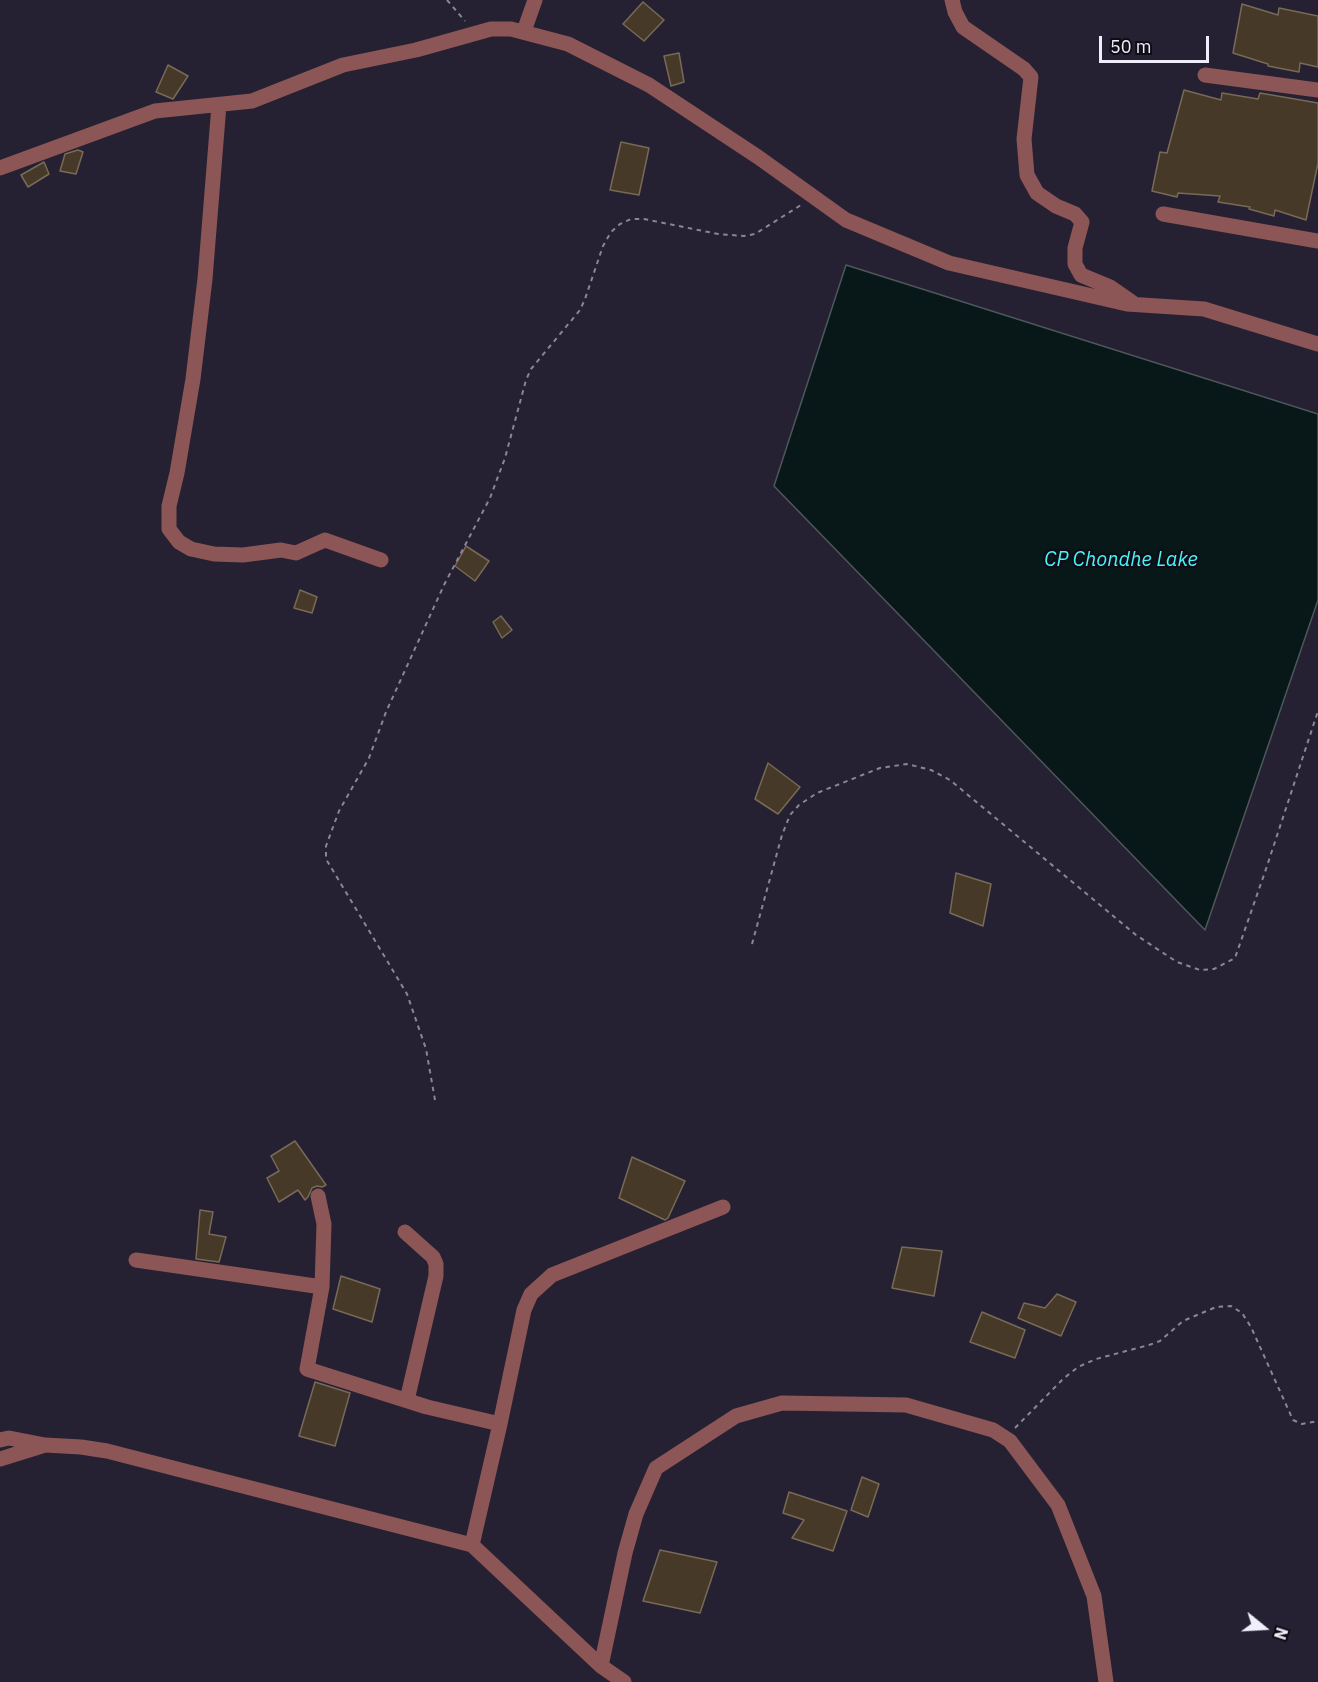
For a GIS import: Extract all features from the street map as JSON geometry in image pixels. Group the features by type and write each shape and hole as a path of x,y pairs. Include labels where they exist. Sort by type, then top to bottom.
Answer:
{"street":[{"path":"524,31 535,0"},
{"path":"952,0 963,27 1024,69 1031,77 1024,139 1027,175 1037,193 1056,206 1075,214 1082,222 1075,248 1075,264 1081,274 1110,286 1134,304"},
{"path":"0,168 155,111 252,101 343,65 417,50 491,28 524,31 568,44 649,85 758,157 846,220 949,263 1134,304 1204,309 1318,344"},
{"path":"1205,75 1318,90"},
{"path":"219,105 205,279 193,379 169,506 169,529 179,542 191,549 214,554 243,555 281,550 296,553 326,540 381,560"},
{"path":"1162,214 1318,241"},
{"path":"318,1196 324,1224 322,1287 307,1369 407,1400 500,1424"},
{"path":"472,1545 524,1310 531,1294 552,1275 723,1207"},
{"path":"405,1232 433,1257 436,1264 436,1276 407,1400"},
{"path":"136,1260 322,1287"},
{"path":"601,1666 625,1553 636,1514 656,1468 736,1416 782,1403 906,1405 993,1430 1010,1442 1058,1505 1094,1596 1106,1682"},
{"path":"0,1440 9,1438 45,1445 107,1451 472,1545 601,1666 624,1682"},
{"path":"0,1459 45,1445"}],"path":[{"path":"447,0 475,32"},
{"path":"435,1100 426,1049 407,994 326,859 326,846 339,811 369,758 386,712 439,596 490,498 526,380 538,360 580,310 610,232 631,219 644,219 718,234 744,236 755,234 813,197"},
{"path":"752,944 782,835 790,815 799,805 818,793 880,768 907,764 931,770 950,780 1136,935 1177,962 1200,970 1214,969 1235,958 1318,711"},
{"path":"1010,1442 1015,1426 1078,1367 1096,1359 1160,1341 1183,1321 1216,1307 1232,1305 1242,1313 1251,1327 1293,1420 1302,1424 1318,1421"}],"water":[{"name":"CP Chondhe Lake","path":"846,265 1318,414 1318,600 1205,930 774,486"}],"building":[{"path":"643,2 664,20 644,41 623,24"},
{"path":"1242,4 1278,15 1279,8 1318,16 1318,67 1300,63 1299,72 1268,66 1268,64 1233,53"},
{"path":"679,53 684,82 671,86 664,56"},
{"path":"168,65 188,76 173,99 156,92"},
{"path":"1184,90 1221,100 1222,93 1258,99 1260,93 1318,103 1318,163 1306,220 1275,210 1274,216 1249,209 1250,207 1218,202 1220,196 1178,193 1177,197 1152,191 1160,152 1167,153"},
{"path":"621,142 649,148 639,195 610,190"},
{"path":"78,150 83,152 76,174 60,171 65,154"},
{"path":"44,162 49,174 28,187 21,175"},
{"path":"466,546 489,561 475,581 455,566"},
{"path":"300,590 317,597 312,613 294,608"},
{"path":"501,616 512,630 502,638 493,622"},
{"path":"768,763 800,787 778,814 755,799"},
{"path":"956,873 991,884 983,926 950,913"},
{"path":"295,1141 326,1185 312,1188 305,1200 298,1190 279,1202 267,1178 279,1171 271,1156"},
{"path":"632,1157 685,1181 665,1220 619,1198"},
{"path":"200,1210 213,1212 209,1234 226,1237 219,1262 196,1259"},
{"path":"902,1247 942,1251 934,1296 892,1288"},
{"path":"341,1276 380,1289 372,1322 333,1309"},
{"path":"1057,1294 1076,1302 1061,1336 1018,1318 1024,1303 1045,1308"},
{"path":"982,1312 1025,1330 1015,1358 970,1342"},
{"path":"315,1382 350,1393 335,1446 299,1436"},
{"path":"862,1477 879,1484 868,1517 851,1510"},
{"path":"789,1492 847,1511 833,1551 792,1538 804,1520 783,1513"},
{"path":"660,1550 717,1562 700,1613 643,1601"}]}
